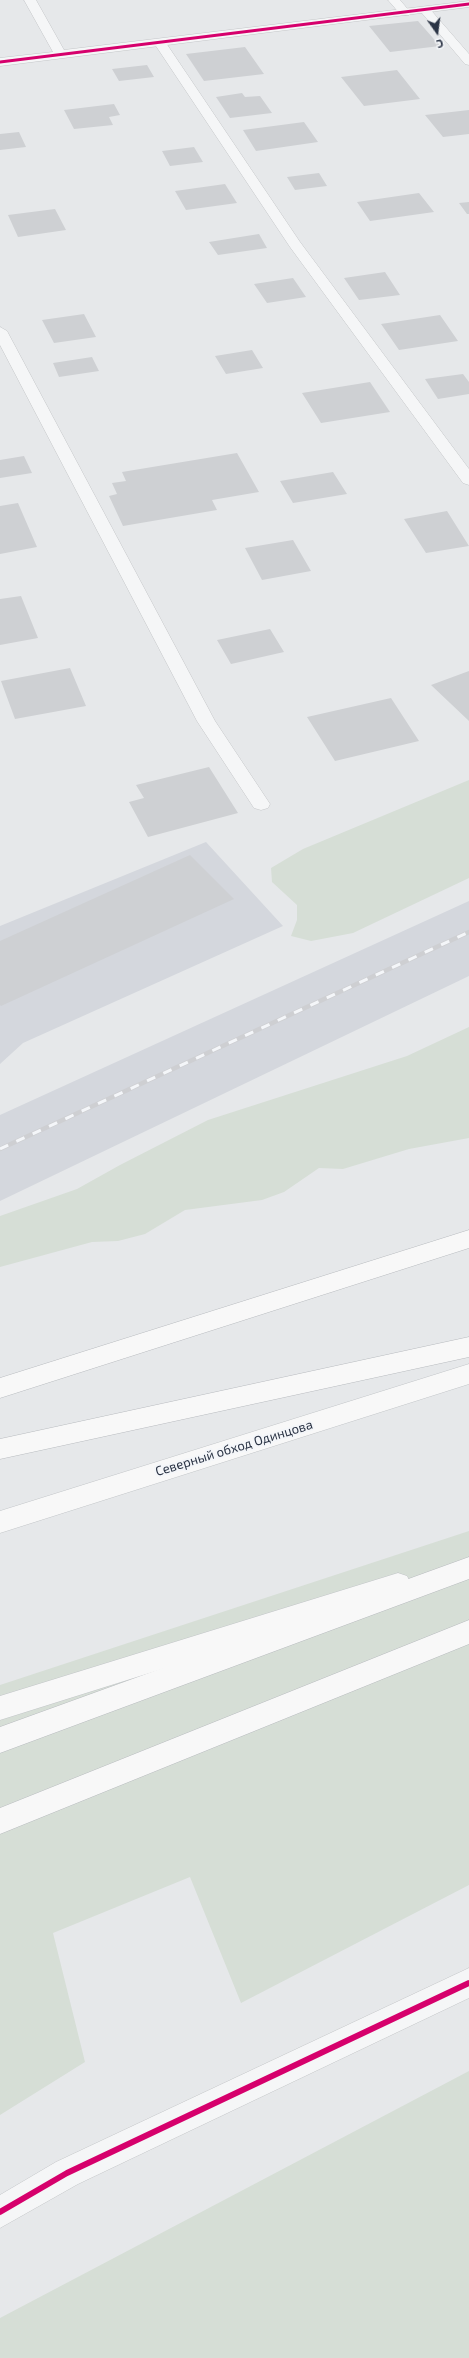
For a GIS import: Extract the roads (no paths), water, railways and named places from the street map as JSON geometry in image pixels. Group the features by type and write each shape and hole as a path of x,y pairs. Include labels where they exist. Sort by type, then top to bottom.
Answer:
{"main road":[{"path":"0,1388 469,1239"},
{"path":"0,1448 469,1347"},
{"name":"Северный обход Одинцова","path":"0,1522 469,1374"},
{"path":"0,1708 469,1562"},
{"path":"0,1740 469,1568"},
{"path":"0,1821 469,1632"}],"street":[{"path":"30,0 61,55"},
{"path":"394,0 405,13"},
{"path":"0,62 469,4"},
{"path":"424,10 469,61"},
{"path":"160,43 295,244 469,480"},
{"path":"0,331 206,721 261,804"},
{"path":"0,2212 68,2173 469,1983"}],"railway":[{"path":"0,1149 469,932"}]}
